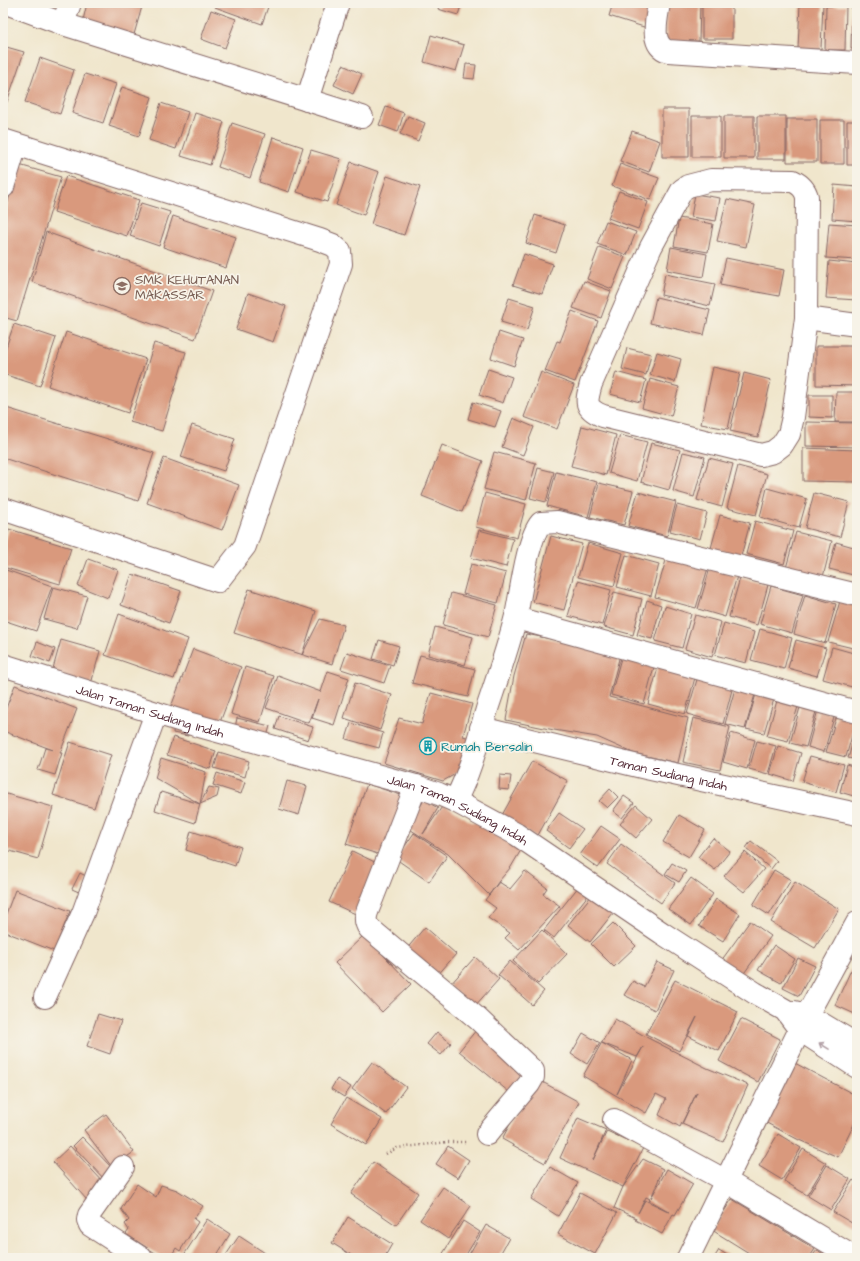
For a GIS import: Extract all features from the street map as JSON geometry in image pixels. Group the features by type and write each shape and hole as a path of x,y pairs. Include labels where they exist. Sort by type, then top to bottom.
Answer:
{"street":[{"path":"6,3 63,24 362,117"},
{"path":"63,24 70,3"},
{"path":"307,100 338,3"},
{"path":"659,3 656,32 658,44 663,50 857,63"},
{"path":"3,187 10,143 320,240 333,245 340,251 341,264 245,546 218,581 3,509"},
{"path":"711,180 794,181 806,191 806,318 793,417 789,434 782,445 773,452 761,455 603,416 592,411 587,405 591,384 651,247 682,190 688,186 711,180"},
{"path":"806,318 857,325"},
{"path":"455,801 461,789 516,618 532,542 536,529 541,523 557,522 857,595"},
{"path":"516,618 857,712"},
{"name":"Jalan Taman Sudiang Indah","path":"4,669 440,794 516,834 662,933 755,993 785,1010 804,1023 857,1067"},
{"path":"45,997 82,913 156,713"},
{"name":"Taman Sudiang Indah","path":"481,728 646,768 857,814"},
{"path":"416,786 367,912 366,923 369,928 478,1019 532,1071 532,1077 529,1084 488,1134"},
{"path":"688,1258 804,1023 857,923"},
{"path":"804,1023 857,1045"},
{"path":"614,1120 726,1181 855,1258"},
{"path":"123,1167 89,1215 88,1220 90,1225 141,1258"}],"path":[{"path":"386,1154 397,1148 448,1142 469,1142 488,1134"}],"building":[{"path":"26,3 53,3 51,10"},
{"path":"87,3 143,3 133,38 82,25"},
{"path":"217,3 269,4 262,24 215,7"},
{"path":"440,3 462,3 458,15 438,9"},
{"path":"613,3 655,3 647,28 609,16"},
{"path":"667,3 700,3 699,41 666,41"},
{"path":"702,3 732,3 732,39 702,39"},
{"path":"800,3 823,4 821,49 798,49"},
{"path":"826,6 846,6 845,50 825,50"},
{"path":"852,6 857,6 857,49 851,49"},
{"path":"211,10 236,19 225,48 201,39"},
{"path":"431,35 464,45 456,71 424,62"},
{"path":"3,46 24,52 7,102 3,101"},
{"path":"40,58 74,70 60,114 25,102"},
{"path":"466,64 476,65 474,79 464,78"},
{"path":"343,65 362,74 353,94 334,85"},
{"path":"85,74 116,84 103,123 72,113"},
{"path":"122,87 152,97 139,136 109,126"},
{"path":"161,103 188,112 176,149 149,140"},
{"path":"386,107 404,113 398,132 379,125"},
{"path":"662,109 689,109 689,157 662,157"},
{"path":"195,113 224,122 210,165 181,156"},
{"path":"408,116 425,123 418,141 400,134"},
{"path":"692,116 721,116 721,157 692,157"},
{"path":"724,116 754,116 754,158 724,158"},
{"path":"757,116 786,116 786,159 757,159"},
{"path":"787,119 817,119 817,162 787,162"},
{"path":"820,120 844,120 844,164 820,164"},
{"path":"847,121 857,121 857,165 847,165"},
{"path":"232,123 265,134 250,178 218,167"},
{"path":"632,131 660,141 649,172 620,161"},
{"path":"273,137 303,147 289,192 259,182"},
{"path":"311,150 341,159 327,202 297,192"},
{"path":"351,162 379,172 364,215 336,205"},
{"path":"620,164 659,178 650,200 612,186"},
{"path":"19,165 61,177 17,321 3,317 3,218"},
{"path":"66,176 139,200 127,236 54,212"},
{"path":"387,176 420,187 404,235 371,224"},
{"path":"834,185 857,187 857,221 832,219"},
{"path":"619,191 648,202 638,229 608,218"},
{"path":"695,194 720,198 716,221 691,217"},
{"path":"727,199 755,205 746,247 717,241"},
{"path":"141,203 170,212 159,246 130,236"},
{"path":"535,215 565,225 556,253 526,243"},
{"path":"173,216 236,237 226,268 163,247"},
{"path":"679,218 713,224 708,252 674,246"},
{"path":"606,221 636,232 627,255 597,244"},
{"path":"829,223 857,225 857,260 826,258"},
{"name":"SMK KEHUTANAN MAKASSAR","path":"46,232 212,291 195,339 32,282"},
{"path":"599,247 625,257 612,289 587,279"},
{"path":"671,247 707,254 703,277 667,270"},
{"path":"524,254 553,264 542,294 513,285"},
{"path":"726,258 784,270 779,296 720,285"},
{"path":"829,261 857,264 857,300 826,298"},
{"path":"665,274 715,284 710,306 661,295"},
{"path":"584,281 611,291 601,318 573,308"},
{"path":"248,293 286,306 273,342 236,329"},
{"path":"656,297 710,310 704,335 650,323"},
{"path":"509,298 535,306 527,330 501,322"},
{"path":"572,311 598,321 575,382 545,371 557,341 560,342"},
{"path":"14,324 56,338 40,386 3,374 3,356"},
{"path":"66,332 146,359 128,413 48,386"},
{"path":"499,332 523,340 514,366 491,358"},
{"path":"154,343 186,352 162,431 130,422"},
{"path":"816,346 857,346 857,386 816,385"},
{"path":"627,348 651,354 646,375 622,369"},
{"path":"657,352 681,359 675,382 650,375"},
{"path":"713,367 740,373 728,429 701,424"},
{"path":"488,369 512,377 503,403 479,395"},
{"path":"541,372 574,385 557,429 524,417"},
{"path":"616,372 646,380 640,402 610,394"},
{"path":"744,373 771,380 758,437 730,431"},
{"path":"650,379 679,387 671,416 642,408"},
{"path":"836,392 857,392 857,422 835,422"},
{"path":"809,395 832,395 832,418 809,417"},
{"path":"473,402 501,411 495,427 468,419"},
{"path":"3,407 154,453 138,501 3,458"},
{"path":"513,418 534,427 523,455 502,447"},
{"path":"806,422 857,423 857,447 806,446"},
{"path":"192,425 235,439 224,471 181,457"},
{"path":"582,426 616,435 606,475 571,466"},
{"path":"620,435 647,442 637,481 609,473"},
{"path":"651,443 680,450 669,490 641,482"},
{"path":"442,445 483,461 462,512 422,496"},
{"path":"803,448 857,450 857,482 803,481"},
{"path":"494,452 536,463 526,500 484,489"},
{"path":"683,452 705,457 694,497 673,491"},
{"path":"164,458 239,485 222,530 147,503"},
{"path":"709,458 733,464 722,507 697,500"},
{"path":"738,466 767,474 756,515 727,508"},
{"path":"538,468 554,472 546,502 530,498"},
{"path":"556,472 597,482 588,517 547,506"},
{"path":"599,483 633,491 624,525 590,517"},
{"path":"767,488 807,499 799,528 760,517"},
{"path":"638,492 676,502 667,536 628,526"},
{"path":"485,493 526,504 517,538 476,527"},
{"path":"814,493 849,502 840,537 805,528"},
{"path":"677,505 707,513 700,539 670,531"},
{"path":"720,515 750,523 741,556 711,548"},
{"path":"755,521 793,531 784,564 746,554"},
{"path":"9,529 71,548 60,584 3,567 3,549"},
{"path":"479,530 513,539 506,567 471,558"},
{"path":"796,532 832,541 823,577 786,568"},
{"path":"551,536 582,544 564,610 533,602"},
{"path":"836,542 857,548 857,576 829,569"},
{"path":"588,543 623,553 614,586 578,577"},
{"path":"626,555 659,564 651,596 617,587"},
{"path":"667,557 708,568 696,608 655,597"},
{"path":"88,559 118,570 108,598 78,586"},
{"path":"471,564 506,573 498,603 463,594"},
{"path":"710,568 737,576 725,617 698,609"},
{"path":"3,569 52,586 36,631 3,620"},
{"path":"132,574 181,591 169,623 121,605"},
{"path":"740,578 768,585 757,625 729,617"},
{"path":"578,581 611,590 602,625 568,616"},
{"path":"771,586 803,595 792,633 760,624"},
{"path":"53,587 87,596 77,628 44,619"},
{"path":"249,589 316,611 302,655 234,633"},
{"path":"614,592 642,599 633,635 604,627"},
{"path":"451,593 497,605 488,637 443,625"},
{"path":"805,595 836,604 825,643 794,634"},
{"path":"647,600 661,605 652,639 637,635"},
{"path":"840,601 857,606 857,649 828,642"},
{"path":"665,606 691,614 682,648 655,641"},
{"path":"119,614 188,639 174,679 105,655"},
{"path":"695,615 721,622 712,657 685,649"},
{"path":"320,619 344,625 332,664 302,655"},
{"path":"724,623 754,632 746,663 715,655"},
{"path":"435,627 473,637 465,665 428,655"},
{"path":"760,629 792,638 784,669 751,660"},
{"path":"526,634 620,655 609,697 688,718 678,763 633,753 597,737 506,720 514,676"},
{"path":"61,640 100,651 91,684 52,672"},
{"path":"379,640 399,646 393,665 373,659"},
{"path":"796,640 826,648 817,676 788,668"},
{"path":"37,642 55,649 50,663 32,656"},
{"path":"832,647 857,654 857,670 852,687 823,679"},
{"path":"193,649 241,667 217,730 169,712"},
{"path":"347,652 390,666 384,683 341,669"},
{"path":"420,655 475,669 468,697 412,683"},
{"path":"621,658 654,667 644,704 611,695"},
{"path":"659,664 696,674 685,714 648,704"},
{"path":"245,667 274,676 260,722 231,714"},
{"path":"328,671 349,678 334,725 312,718 318,699 309,723 266,708 278,676 321,692"},
{"path":"698,676 733,686 723,724 687,714"},
{"path":"355,683 392,695 380,730 344,718"},
{"path":"15,685 77,709 60,753 62,753 55,775 38,770 45,748 53,750 3,731 3,716"},
{"path":"736,685 756,691 745,729 725,724"},
{"name":"Rumah Bersalin","path":"431,693 472,704 463,736 470,738 459,772 443,781 384,763 399,718 422,724"},
{"path":"756,694 774,699 764,733 746,729"},
{"path":"778,697 799,703 788,741 767,736"},
{"path":"801,704 817,708 806,747 790,743"},
{"path":"818,710 835,714 824,752 808,747"},
{"path":"837,715 856,721 846,757 826,752"},
{"path":"279,716 313,727 308,740 275,729"},
{"path":"237,718 270,726 266,740 234,733"},
{"path":"693,718 730,727 720,770 683,762"},
{"path":"351,723 383,733 379,748 346,739"},
{"path":"174,725 190,729 188,736 173,733"},
{"path":"857,729 857,760 848,758"},
{"path":"731,733 755,740 747,769 723,762"},
{"path":"173,737 216,751 210,769 167,755"},
{"path":"757,741 776,746 768,774 749,769"},
{"path":"70,742 111,755 94,808 53,795"},
{"path":"778,746 801,753 793,781 770,774"},
{"path":"219,752 249,761 245,777 214,768"},
{"path":"810,756 844,765 836,792 802,782"},
{"path":"161,758 206,772 200,804 155,778"},
{"path":"532,761 568,781 537,837 501,817"},
{"path":"847,765 857,768 857,797 840,792"},
{"path":"217,773 245,782 241,794 213,785"},
{"path":"500,775 511,776 509,790 499,789"},
{"path":"287,781 307,786 299,815 279,809"},
{"path":"367,784 404,796 384,856 346,844"},
{"path":"209,787 219,789 217,797 200,804"},
{"path":"610,789 618,797 607,808 599,801"},
{"path":"161,792 200,804 195,823 155,810"},
{"path":"3,793 53,807 38,859 3,849"},
{"path":"624,796 634,803 622,818 613,811"},
{"path":"424,800 438,808 423,834 444,804 471,822 475,822 521,850 511,867 489,895 448,854 408,828"},
{"path":"636,805 652,819 636,838 620,824"},
{"path":"559,813 583,829 569,848 546,831"},
{"path":"679,815 705,830 689,857 663,842"},
{"path":"601,826 620,839 598,868 580,855"},
{"path":"191,831 241,847 235,866 186,850"},
{"path":"414,833 447,856 429,882 396,859"},
{"path":"713,838 730,851 715,870 698,857"},
{"path":"751,841 777,861 771,869 746,848"},
{"path":"621,844 675,883 661,903 607,864"},
{"path":"352,851 383,866 360,916 329,902"},
{"path":"745,852 764,869 744,892 724,876"},
{"path":"672,863 686,871 679,882 665,874"},
{"path":"774,870 791,880 769,915 753,905"},
{"path":"525,871 547,888 543,894 560,906 519,950 505,938 510,933 488,918 496,908 485,900 499,882 510,889"},
{"path":"80,873 88,877 81,893 72,889"},
{"path":"691,878 713,894 691,925 668,909"},
{"path":"795,882 839,909 815,948 771,922"},
{"path":"579,886 589,894 554,938 544,930"},
{"path":"15,890 70,911 54,951 3,931 3,922"},
{"path":"591,896 613,913 590,942 568,925"},
{"path":"716,899 740,914 723,941 699,926"},
{"path":"750,921 771,936 742,976 721,961"},
{"path":"613,923 636,946 614,967 591,944"},
{"path":"425,927 456,954 436,977 405,951"},
{"path":"542,930 567,954 538,984 513,961"},
{"path":"364,935 411,984 382,1012 335,963"},
{"path":"857,935 857,959 848,955"},
{"path":"774,945 795,959 781,983 758,970"},
{"path":"475,957 499,979 474,1007 449,986"},
{"path":"798,958 815,966 799,996 783,988"},
{"path":"510,961 544,991 532,1005 498,975"},
{"path":"657,962 674,970 655,1010 624,995 633,981 644,987"},
{"path":"851,970 857,973 857,1015 835,1005"},
{"path":"675,980 738,1012 719,1051 688,1036 697,1017 679,1051 646,1034"},
{"path":"98,1014 121,1021 110,1054 87,1046"},
{"path":"615,1019 648,1038 707,1068 748,1085 723,1142 682,1124 697,1092 680,1127 659,1115 666,1099 656,1094 646,1113 583,1076","holes":["602,1043 637,1057 643,1047 617,1094 632,1060"]},
{"path":"741,1019 780,1039 758,1082 719,1061"},
{"path":"477,1029 527,1071 509,1092 459,1051"},
{"path":"437,1032 451,1043 441,1055 427,1044"},
{"path":"583,1033 600,1043 587,1064 571,1054"},
{"path":"791,1061 857,1096 857,1118 838,1157 799,1140 759,1119"},
{"path":"372,1062 406,1087 386,1114 352,1089"},
{"path":"535,1078 579,1102 545,1163 502,1139"},
{"path":"337,1079 351,1087 344,1097 331,1089"},
{"path":"346,1098 382,1119 366,1145 331,1124"},
{"path":"106,1114 134,1152 112,1167 84,1130"},
{"path":"578,1118 606,1130 593,1160 607,1131 643,1148 623,1187 560,1158"},
{"path":"778,1134 801,1148 782,1180 759,1166"},
{"path":"82,1137 115,1171 105,1180 73,1146"},
{"path":"70,1146 105,1184 87,1200 53,1162"},
{"path":"448,1146 469,1160 458,1178 436,1164"},
{"path":"803,1149 826,1163 807,1195 784,1181"},
{"path":"643,1159 663,1169 651,1198 667,1169 693,1184 662,1234 635,1220 636,1218 614,1208 623,1187","holes":["646,1197 650,1199 649,1200 670,1212 645,1200 638,1213"]},
{"path":"373,1162 418,1193 396,1225 351,1194"},
{"path":"827,1165 850,1179 831,1210 808,1196"},
{"path":"550,1167 578,1183 558,1216 531,1199"},
{"path":"853,1180 857,1183 857,1226 833,1212"},
{"path":"137,1184 156,1197 161,1185 177,1190 203,1206 194,1219 198,1222 180,1251 176,1248 170,1258 163,1258 126,1234 129,1230 125,1224 129,1220 121,1209"},
{"path":"443,1187 471,1206 448,1239 420,1220"},
{"path":"580,1193 617,1213 595,1254 558,1234"},
{"path":"732,1199 815,1249 809,1258 757,1258 712,1230"},
{"path":"348,1217 392,1244 384,1258 356,1258 332,1243"},
{"path":"207,1219 230,1234 215,1258 182,1258"},
{"path":"463,1221 480,1232 464,1258 447,1258 442,1255"},
{"path":"486,1225 509,1238 498,1258 467,1258"},
{"path":"239,1236 265,1253 262,1258 224,1258"},
{"path":"719,1250 732,1258 714,1258"},
{"path":"817,1250 830,1258 811,1258"}],"place":[{"name":"SMK KEHUTANAN MAKASSAR","path":"122,286"},
{"name":"Rumah Bersalin","path":"428,746"}]}
